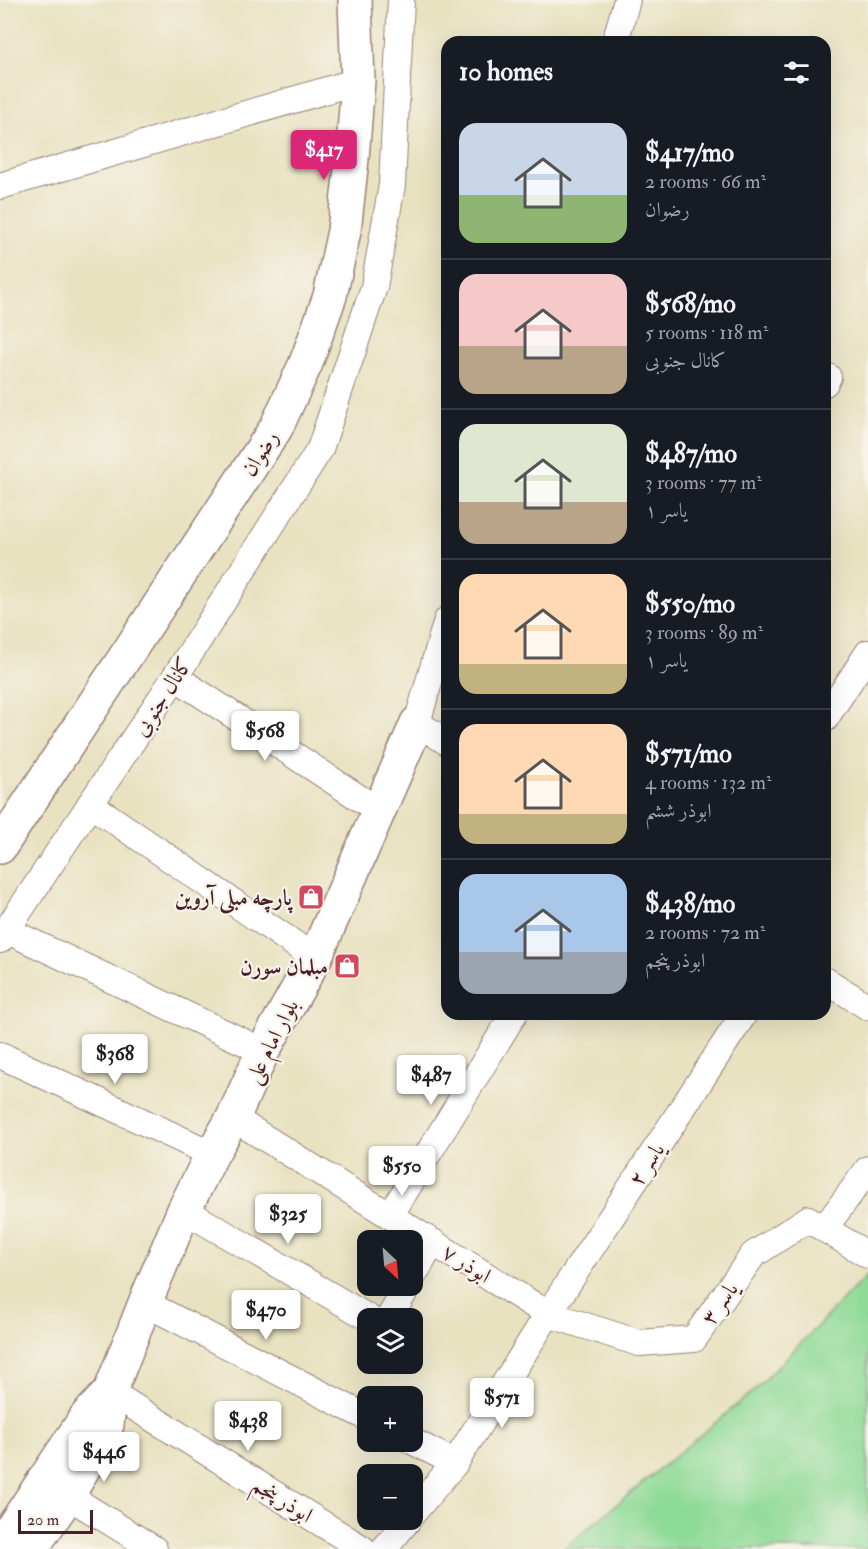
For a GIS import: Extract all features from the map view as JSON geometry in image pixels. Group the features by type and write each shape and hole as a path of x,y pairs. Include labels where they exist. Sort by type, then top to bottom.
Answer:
{"street":[{"name":"رضوان","path":"0,847 276,428 306,363 330,296 344,231 358,81 355,0"},
{"name":"کانال جنوبی","path":"3,935 175,677 320,449 376,276 392,185 401,0"},
{"path":"617,36 627,0"},
{"path":"0,186 358,81"},
{"name":"بلوار امام علی","path":"31,1549 68,1496 107,1425 110,1392 184,1210 233,1118 263,1051 315,958 417,723 441,641"},
{"path":"831,710 868,653"},
{"path":"175,677 379,811"},
{"path":"417,723 441,738"},
{"path":"90,804 315,958"},
{"path":"3,935 263,1051"},
{"path":"831,983 867,1003"},
{"path":"393,1217 396,1206 510,1020"},
{"name":"یاسر ۲","path":"423,1501 455,1463 548,1314 740,1020"},
{"path":"0,1055 212,1154"},
{"name":"ابوذر ۷","path":"233,1118 548,1314"},
{"path":"824,1229 868,1169"},
{"path":"184,1210 357,1311"},
{"name":"یاسر ۳","path":"548,1314 639,1343 694,1339 753,1255 808,1219 868,1255"},
{"path":"423,1259 433,1242"},
{"path":"145,1303 357,1412"},
{"name":"بلوار امام علی","path":"0,1546 87,1416 110,1392"},
{"name":"ابوذر پنجم","path":"110,1392 363,1549"},
{"path":"423,1447 455,1463"},
{"path":"68,1496 154,1549"},
{"path":"384,1549 400,1530"}],"green space":[{"path":"868,1274 868,1549 563,1549 756,1389"}],"place":[{"name":"پارچه مبلی آروین","path":"311,897"},
{"name":"مبلمان سورن","path":"347,966"}]}
